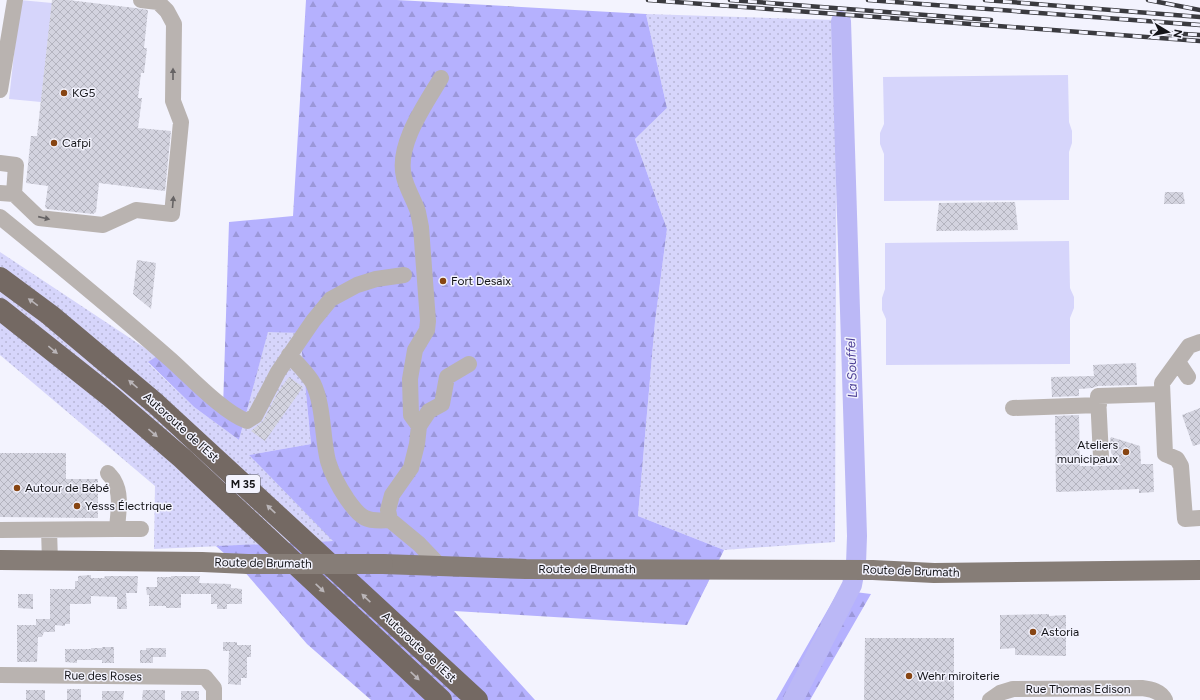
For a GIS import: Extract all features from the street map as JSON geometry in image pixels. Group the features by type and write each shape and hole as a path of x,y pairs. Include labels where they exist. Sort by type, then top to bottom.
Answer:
{"highway":[{"name":"Autoroute de l’Est","path":"0,278 50,315 156,404 477,700"},
{"name":"Autoroute de l’Est","path":"0,309 111,397 182,458 441,700"}],"main road":[{"name":"Route de Brumath","path":"0,560 202,562 248,564 383,564 534,569 843,569 934,573 1030,571 1200,571"}],"street":[{"path":"0,90 15,0"},
{"path":"0,163 16,165 7,194 39,218 103,226 136,210 172,214 180,122 173,101 174,24 167,11 158,2 140,0"},
{"path":"419,426 411,415 410,380 415,350 427,330 428,321 421,227 418,213 404,177 403,166 406,146 415,121 441,78"},
{"path":"0,217 148,340 209,395 241,419 247,421 255,416 278,372 289,355 331,299 357,285 376,279 404,276"},
{"path":"1200,342 1189,346 1162,383 1165,454 1177,459 1181,466 1185,519 1200,518"},
{"path":"289,355 312,383 318,399 328,462 337,483 353,508 365,518 373,522 390,520"},
{"path":"1178,362 1188,377"},
{"path":"440,566 419,544 390,520 388,510 392,495 411,468 417,444 419,426 429,411 442,404 447,377 469,364"},
{"path":"1101,457 1098,396 1162,394"},
{"path":"1013,408 1099,405"},
{"path":"108,473 117,488 117,529"},
{"path":"0,530 141,529"},
{"path":"48,530 50,561"},
{"name":"Rue des Roses","path":"0,675 205,677 214,688 214,700"},
{"name":"Rue Thomas Edison","path":"990,700 1000,693 1014,689 1142,688 1154,690 1164,697 1165,700"}],"shaded area":[{"path":"20,0 52,3 41,102 9,99"},
{"path":"646,14 837,20 835,542 724,550 638,516 655,322 667,229 635,139 667,108"},
{"path":"1068,75 1069,122 1072,131 1072,143 1069,152 1069,200 884,201 884,154 880,144 880,133 884,124 883,77"},
{"path":"1069,241 1070,288 1074,297 1074,308 1070,318 1070,364 886,365 886,319 882,310 882,298 885,289 885,243"},
{"path":"0,252 157,356 148,363 194,407 239,440 268,331 300,333 311,444 249,455 334,541 154,549 155,486 0,355"}],"green space":[{"path":"306,0 397,0 646,14 667,108 635,139 667,229 655,322 638,516 724,550 687,625 454,611 535,700 371,700 307,644 243,570 216,546 333,541 249,455 311,444 300,333 268,332 239,440 194,407 148,362 157,356 223,408 229,222 293,216"},
{"path":"839,590 871,594 810,700 776,700"}],"building":[{"path":"52,0 68,0 148,10 144,48 147,48 144,73 141,73 138,98 142,98 138,128 171,131 165,191 99,183 96,212 93,214 47,209 45,207 48,186 26,183 31,136 37,136"},
{"path":"1165,192 1183,192 1185,204 1164,204"},
{"path":"1015,202 1018,230 936,231 939,203"},
{"path":"137,260 156,263 151,309 133,294"},
{"path":"1136,363 1137,385 1098,386 1079,389 1079,396 1052,397 1051,377 1094,376 1093,365"},
{"path":"289,377 303,387 265,441 251,431 263,421 278,392"},
{"path":"1200,408 1200,444 1193,446 1182,415"},
{"path":"1079,415 1080,466 1121,465 1111,453 1111,437 1140,446 1141,464 1153,464 1154,492 1139,493 1139,489 1056,492 1055,416"},
{"path":"0,453 66,453 66,479 98,479 98,518 0,517"},
{"path":"91,575 91,578 104,578 105,576 138,576 137,593 126,593 127,609 117,609 117,597 91,596 91,604 70,604 70,624 65,624 65,626 55,625 55,632 44,632 42,637 38,637 37,662 17,662 17,625 36,625 36,619 50,619 50,589 75,589 75,581 78,581 78,576"},
{"path":"200,576 199,583 231,584 231,588 242,589 242,604 227,604 227,609 217,609 217,604 211,604 211,594 181,594 181,608 149,606 149,595 147,595 146,587 157,587 157,577"},
{"path":"18,594 33,594 33,609 18,608"},
{"name":"Astoria","path":"1049,614 1049,616 1066,615 1066,656 1015,655 1015,648 1000,649 1000,615"},
{"name":"Wehr miroiterie","path":"865,638 954,638 954,700 864,700"},
{"path":"223,642 237,642 237,645 251,645 251,657 247,657 247,678 241,678 241,685 228,684 229,651 223,651"},
{"path":"114,647 114,663 102,663 102,660 77,660 77,663 65,662 65,649 91,649"},
{"path":"146,648 166,648 166,657 153,657 153,663 140,663 140,650 146,650"},
{"path":"67,689 81,689 81,700 67,700"},
{"path":"26,690 45,690 45,700 26,700"},
{"path":"143,690 165,690 165,700 142,700"},
{"path":"102,691 124,691 123,700 102,700"},
{"path":"181,691 199,691 199,700 181,700"}],"waterway":[{"name":"La Souffel","path":"793,700 852,585 856,564 857,536 841,21"}],"railway":[{"path":"648,0 1200,41"},
{"path":"730,0 991,20"},
{"path":"868,0 1200,25"},
{"path":"985,0 1200,17"},
{"path":"1148,0 1200,10"},
{"path":"1152,32 1200,35"}],"place":[{"name":"KG5","path":"64,93"},
{"name":"Cafpi","path":"54,143"},
{"name":"Fort Desaix","path":"443,281"},
{"name":"Ateliers municipaux","path":"1126,452"},
{"name":"Autour de Bébé","path":"17,488"},
{"name":"Yesss Électrique","path":"77,506"},
{"name":"Astoria","path":"1033,632"},
{"name":"Wehr miroiterie","path":"909,676"}]}
